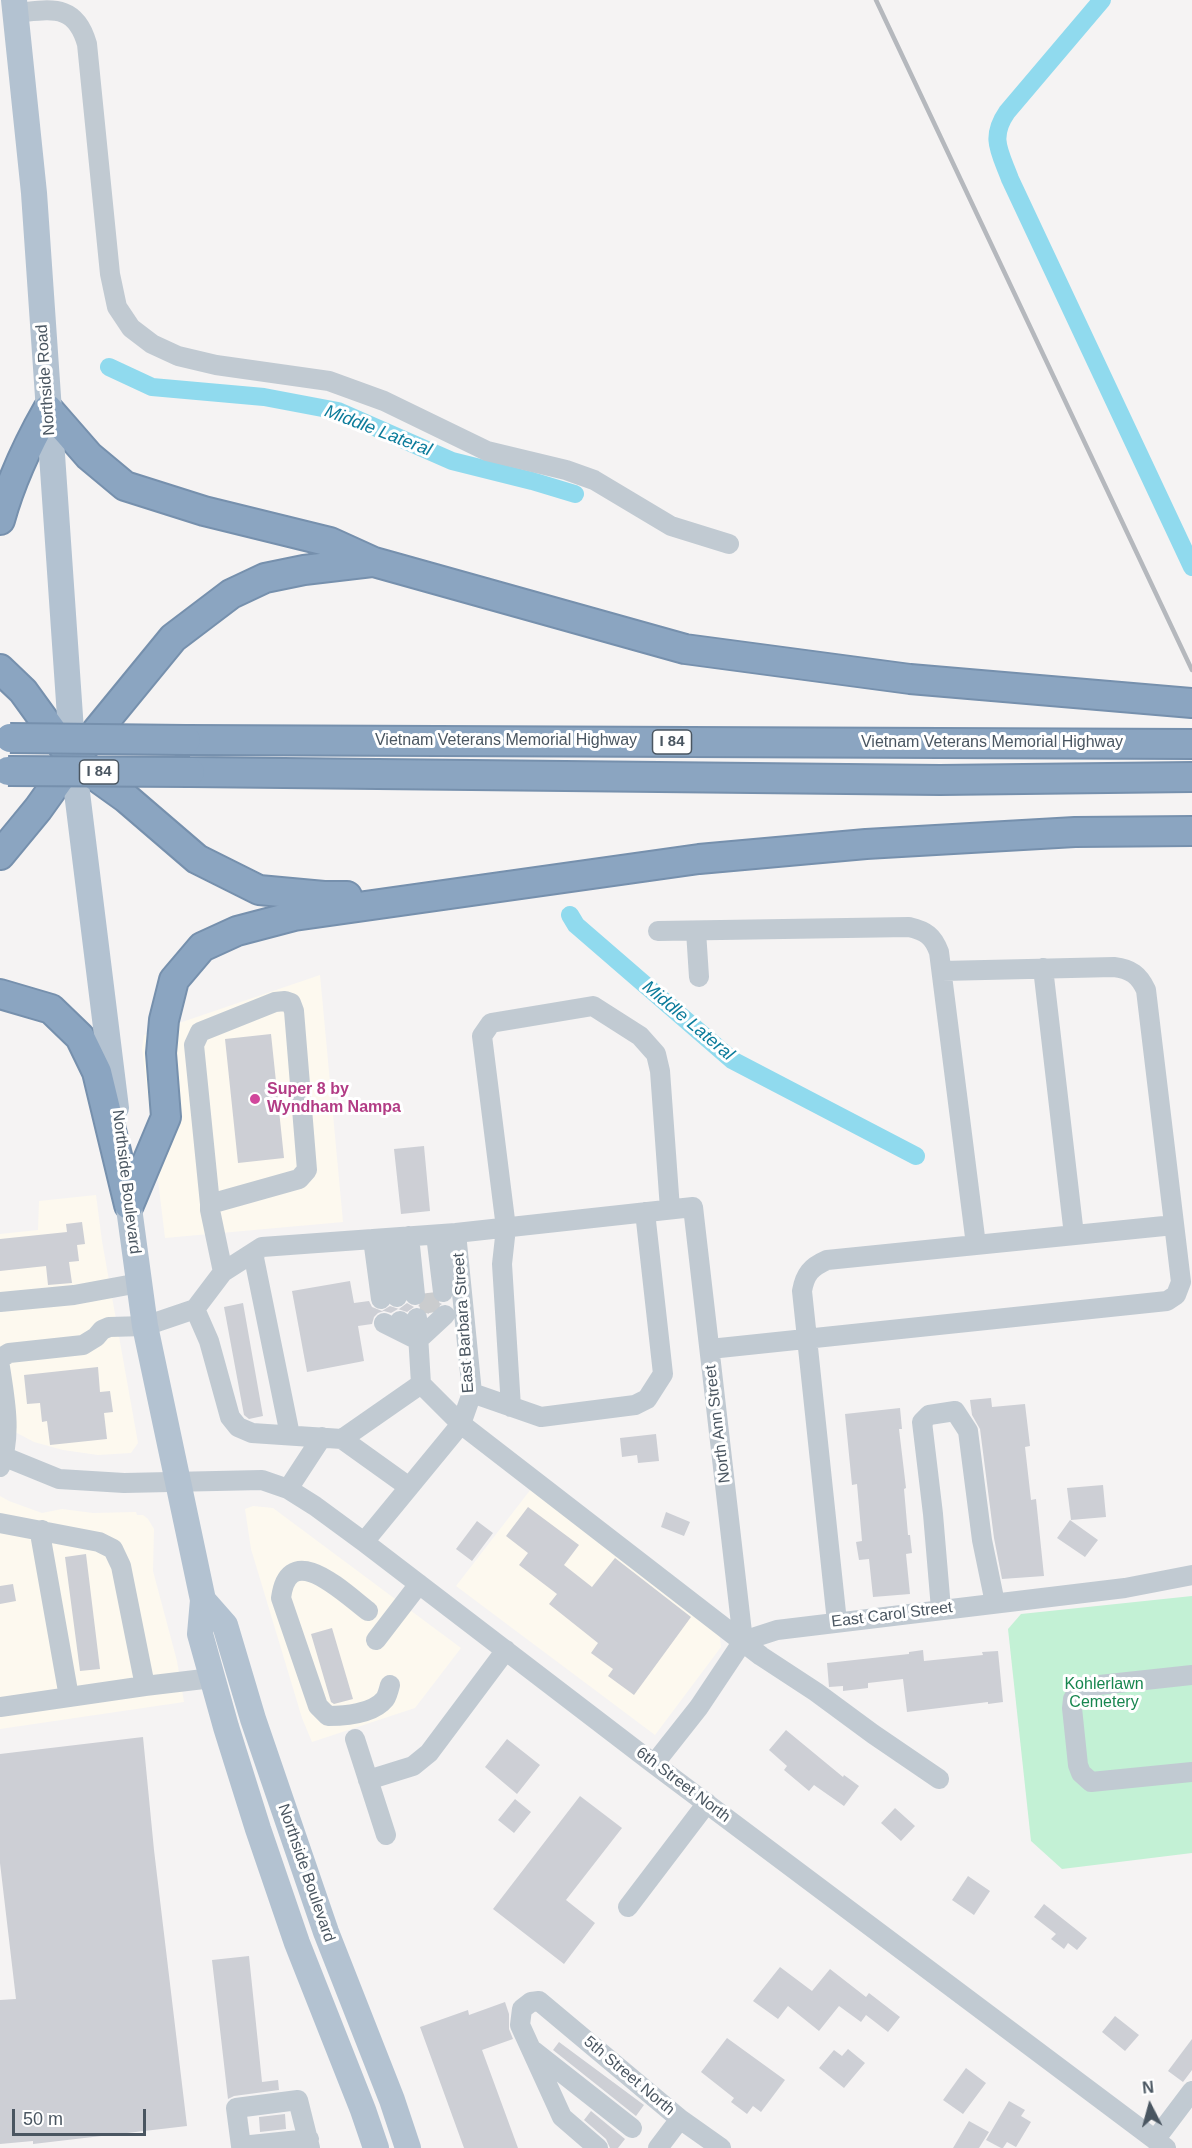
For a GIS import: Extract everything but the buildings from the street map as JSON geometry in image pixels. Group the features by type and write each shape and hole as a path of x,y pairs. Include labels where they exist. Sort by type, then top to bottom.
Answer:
{"highway":[{"path":"0,520 6,497 26,447 48,409 89,456 125,486 204,511 330,542 374,562 685,649 910,679 1192,703"},
{"path":"0,855 38,809 73,760 173,638 231,594 265,578 304,570 374,562"},
{"path":"0,669 23,691 73,760 126,798 197,859 259,890 324,896 446,896"},
{"name":"Vietnam Veterans Memorial Highway","path":"5,738 1192,744"},
{"name":"Vietnam Veterans Memorial Highway","path":"4,771 940,780 1182,777"},
{"path":"129,1205 166,1118 161,1053 164,1020 174,980 202,948 237,931 294,916 699,859 866,844 1075,832 1192,831"},
{"path":"0,994 51,1009 80,1037 97,1072 129,1205"}],"main road":[{"name":"Northside Road","path":"14,6 34,193 73,760"},
{"name":"Northside Boulevard","path":"73,760 145,1326 180,1482 188,1534 203,1600 200,1634 258,1829 297,1943 376,2148"},
{"name":"Northside Boulevard","path":"203,1600 225,1625 253,1719 326,1932 392,2100 408,2148"}],"street":[{"path":"14,6 57,10 72,16 83,29 87,44 110,274 117,308 131,328 152,344 177,356 216,365 329,381 384,401 487,451 566,470 594,480 671,526 729,544"},
{"path":"658,931 909,927 924,931 934,939 942,971 976,1245"},
{"path":"696,931 699,976"},
{"path":"710,1349 1167,1300 1176,1295 1181,1282 1146,990 1140,977 1126,969 1114,967 942,971"},
{"path":"1043,969 1074,1235"},
{"path":"210,1204 299,1179 307,1170 294,1011 291,1003 275,1002 200,1032 194,1046 210,1204 223,1272"},
{"path":"511,1407 502,1264 506,1227 482,1036 491,1023 593,1006 640,1036 656,1054 660,1071 670,1209"},
{"name":"East Barbara Street","path":"364,1542 461,1424 472,1393 456,1233 693,1208"},
{"name":"North Ann Street","path":"693,1208 743,1641"},
{"path":"472,1393 541,1417 635,1405 647,1399 663,1374 645,1212"},
{"path":"837,1622 801,1291 805,1277 813,1266 827,1260 1174,1225"},
{"path":"1,1460 6,1407 2,1359 83,1344 109,1327 145,1326 195,1310 223,1272 262,1247 456,1233"},
{"path":"406,1237 413,1295"},
{"path":"406,1237 413,1295"},
{"path":"406,1237 413,1295"},
{"path":"253,1253 290,1436"},
{"path":"0,1302 74,1295 139,1283"},
{"path":"195,1310 209,1341 230,1417 238,1427 252,1433 342,1439 409,1487"},
{"path":"415,1319 421,1384 461,1424 761,1656 939,1779"},
{"path":"415,1319 418,1340"},
{"path":"415,1319 418,1340"},
{"path":"342,1439 421,1384"},
{"path":"941,1609 922,1422 929,1415 956,1411 968,1431 982,1540 995,1603"},
{"path":"288,1489 322,1437"},
{"name":"6th Street North","path":"1,1460 59,1479 124,1483 262,1480 288,1489 364,1542 654,1764 1161,2144"},
{"path":"0,1523 99,1542 113,1549 121,1566 144,1686"},
{"path":"42,1530 41,1539 69,1697"},
{"path":"368,1611 316,1573 302,1569 291,1574 283,1584 281,1598 288,1619 318,1706 328,1716 344,1716 375,1707 385,1699 390,1685"},
{"name":"East Carol Street","path":"743,1641 777,1630 1125,1588 1192,1575"},
{"path":"376,1640 419,1584"},
{"path":"654,1764 699,1707 743,1641"},
{"path":"368,1779 413,1766 429,1753 506,1650"},
{"path":"1192,1675 1081,1687 1073,1699 1072,1708 1078,1765 1081,1773 1091,1782 1192,1772"},
{"path":"0,1707 212,1678"},
{"path":"355,1739 386,1835"},
{"path":"628,1907 706,1803"},
{"name":"5th Street North","path":"532,2049 520,2025 522,2009 531,2002 539,2001 680,2119 721,2148"},
{"path":"532,2049 632,2128"},
{"path":"532,2049 562,2117 598,2148"},
{"path":"1161,2144 1192,2091"},
{"path":"658,2148 680,2119"}],"shaded area":[{"path":"320,975 343,1222 165,1238 142,1048 144,1035"},
{"path":"96,1195 138,1443 131,1453 98,1455 63,1450 34,1442 0,1424 0,1234 38,1230 39,1201"},
{"path":"531,1489 719,1631 721,1647 655,1735 456,1586"},
{"path":"0,1496 42,1513 62,1509 93,1513 136,1512 137,1515 143,1515 148,1519 154,1529 153,1571 177,1661 184,1702 0,1729"},
{"path":"253,1506 273,1508 461,1648 415,1708 312,1742 302,1718 251,1549 245,1509"}],"green space":[{"name":"Kohlerlawn Cemetery","path":"1192,1596 1192,1853 1062,1869 1031,1841 1008,1629 1021,1614"}],"waterway":[{"path":"1102,0 1007,112 998,130 998,145 1010,179 1192,567"},
{"name":"Middle Lateral","path":"109,367 152,387 264,397 338,411 452,461 575,494"},
{"name":"Middle Lateral","path":"570,915 576,925 732,1060 916,1156"}],"tunnel":[{"path":"428,1293 431,1317"}],"railway":[{"path":"876,0 1192,670"}],"place":[{"name":"Super 8 by Wyndham Nampa","path":"255,1099"}]}
